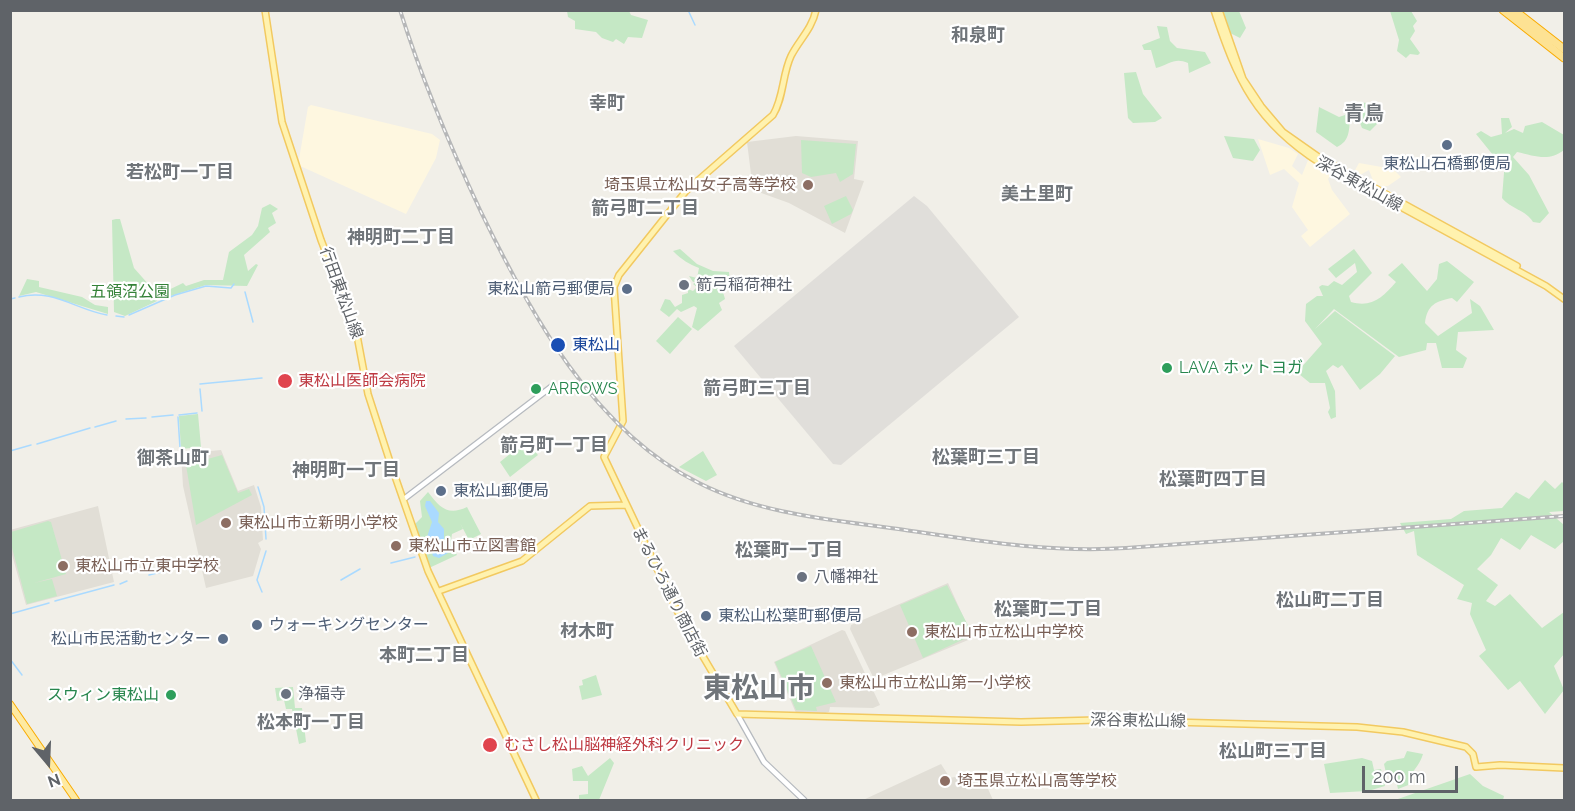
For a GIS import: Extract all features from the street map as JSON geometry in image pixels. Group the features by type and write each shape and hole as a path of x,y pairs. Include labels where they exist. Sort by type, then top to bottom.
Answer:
{"highway":[{"path":"1503,10 1564,58"},
{"path":"1514,10 1564,49"},
{"path":"10,704 74,801"},
{"path":"10,710 74,801"}],"main road":[{"name":"行田東松山線","path":"266,10 276,92 284,131 321,240 356,330 369,399 421,553 536,801"},
{"name":"まるひろ通り商店街","path":"737,714 681,621 604,457 623,421 614,292 617,278 686,191 773,116 778,106 791,57 808,30 816,10"},
{"name":"深谷東松山線","path":"1214,10 1235,72 1247,94 1264,117 1291,144 1328,167 1564,297"},
{"name":"深谷東松山線","path":"1219,10 1243,79 1261,106 1287,135 1315,155 1488,249 1564,297"},
{"path":"404,499 551,387"},
{"path":"439,591 522,561 590,506 626,506"},
{"path":"737,714 764,762 804,801"},
{"name":"深谷東松山線","path":"737,714 961,721 1097,720 1357,727 1414,734 1466,747 1473,754 1476,767 1511,765 1564,768"}],"shaded area":[{"path":"311,105 432,134 440,140 436,158 406,214 298,165 308,107"},
{"name":"埼玉県立松山女子高等学校","path":"796,136 858,141 854,179 864,181 845,233 789,203 753,190 747,142"},
{"path":"1258,139 1289,148 1298,154 1292,166 1302,175 1308,160 1332,173 1328,179 1332,190 1350,214 1310,247 1301,236 1308,230 1292,207 1299,183 1284,169 1270,175"},
{"path":"1359,163 1393,169 1401,177 1388,186 1381,186 1374,183 1369,170 1360,175 1354,172"},
{"path":"914,196 927,206 1019,317 841,465 833,464 734,346"},
{"name":"東松山市立新明小学校","path":"221,450 238,491 254,485 261,507 263,540 258,543 261,549 253,576 206,588 183,486 181,454"},
{"name":"東松山市立東中学校","path":"98,506 114,582 26,605 11,551 10,530"},
{"name":"東松山市立松山中学校","path":"948,583 973,638 874,679 850,629 851,625"},
{"name":"東松山市立松山第一小学校","path":"842,630 845,631 880,705 873,708 830,707 829,712 822,714 796,713 774,662"},
{"name":"埼玉県立松山高等学校","path":"941,764 950,778 980,771 993,800 863,800"}],"green space":[{"path":"567,11 629,11 631,15 648,20 642,38 628,37 624,44 616,39 613,42 602,38 596,32 575,29 575,21 568,17"},
{"path":"1222,11 1239,11 1246,28 1240,38 1230,33"},
{"path":"1390,11 1411,11 1417,21 1413,26 1415,31 1410,39 1420,53 1418,55 1410,54 1406,58 1397,51 1399,40"},
{"path":"1157,26 1167,27 1170,41 1177,48 1205,52 1211,63 1189,73 1188,63 1179,61 1156,68 1151,50 1144,50 1142,45 1160,38"},
{"path":"1136,72 1143,94 1162,118 1155,122 1133,123 1128,118 1124,73"},
{"path":"1360,102 1373,104 1370,114 1378,123 1370,131 1362,128 1360,123 1363,111 1355,112 1350,118 1347,138 1337,147 1316,132 1319,107 1339,117 1345,115 1348,107"},
{"path":"1501,118 1509,118 1512,127 1505,133 1514,129 1523,133 1525,126 1542,122 1564,135 1564,150 1558,154 1542,157 1517,152 1513,157 1529,175 1549,213 1540,223 1533,222 1502,198 1504,157 1493,155 1476,134 1481,131 1491,137 1502,134"},
{"path":"1224,136 1254,139 1260,150 1253,161 1233,158"},
{"path":"801,140 856,144 853,174 840,182 836,173 811,177 802,173"},
{"path":"846,196 853,210 851,214 832,224 824,206"},
{"path":"270,204 278,209 272,213 276,223 268,228 270,232 244,255 248,271 256,264 258,265 247,286 206,285 158,300 156,296 183,283 186,286 204,280 223,280 229,252 252,235 258,226 262,208"},
{"name":"五領沼公園","path":"120,219 134,268 150,286 157,301 125,316 114,312 112,220"},
{"path":"680,249 697,264 713,271 729,272 730,288 723,292 725,299 719,303 722,310 698,331 692,327 697,308 694,306 681,312 677,309 669,317 660,310 665,299 670,300 675,307 682,303 682,295 688,293 688,289 693,291 697,287 693,284 697,281 693,282 689,276 697,278 699,268 673,251"},
{"path":"1354,249 1372,273 1349,296 1351,302 1365,304 1382,297 1396,282 1388,275 1402,263 1427,291 1437,279 1439,264 1447,261 1474,282 1457,302 1452,298 1433,305 1425,323 1438,336 1472,313 1470,299 1480,306 1494,330 1458,332 1456,350 1467,358 1463,368 1442,368 1436,343 1427,343 1426,350 1399,357 1334,309 1315,329 1335,311 1395,356 1380,374 1360,390 1342,365 1338,368 1333,365 1326,371 1335,391 1336,417 1331,419 1328,412 1330,408 1325,383 1310,383 1299,374 1299,370 1322,344 1305,321 1306,304 1317,296 1323,296 1319,287 1322,285 1328,286 1334,281 1342,285 1357,272 1355,263 1336,278 1328,269"},
{"path":"27,279 39,281 39,287 82,297 95,305 108,307 108,314 36,292 19,296"},
{"path":"678,317 692,329 670,354 656,341"},
{"path":"198,414 201,447 181,449 179,416"},
{"path":"526,441 538,455 510,477 500,462"},
{"path":"703,451 717,475 706,481 679,467"},
{"path":"222,455 238,493 249,489 252,495 196,525 186,465"},
{"path":"1545,480 1555,489 1562,482 1564,484 1564,511 1549,512 1564,525 1564,541 1555,549 1531,535 1520,550 1501,538 1491,555 1477,569 1498,585 1486,601 1495,606 1510,594 1542,628 1564,612 1564,654 1554,666 1564,690 1545,714 1520,681 1508,690 1479,656 1486,650 1470,614 1472,603 1457,599 1464,585 1417,555 1414,531 1406,534 1400,523 1451,519 1464,511 1502,508 1516,492 1529,499"},
{"path":"428,492 445,509 455,511 467,507 481,534 469,540 460,523 463,529 452,534 451,537 457,555 429,568 415,524 422,517 420,501"},
{"path":"51,522 66,574 34,583 52,579 57,596 27,604 11,544 11,532"},
{"path":"947,585 973,635 923,658 900,605"},
{"path":"811,646 836,702 816,707 817,711 796,710 775,662"},
{"path":"596,675 602,695 582,700 579,686 583,685 582,680"},
{"path":"293,687 295,708 302,708 306,742 299,744 292,709 286,709 284,700 277,701 275,688"},
{"path":"1407,751 1423,754 1411,775 1411,784 1398,789 1396,780 1386,773 1384,764 1387,761 1404,758"},
{"path":"610,758 614,763 599,800 579,800 579,795 588,794 588,781 573,781 572,769 582,766 588,776"},
{"path":"1362,758 1372,761 1374,770 1381,769 1385,786 1368,791 1330,793 1324,764"},
{"path":"1470,774 1483,786 1504,796 1503,800 1395,800"}],"water":[{"path":"426,501 430,501 439,513 438,522 444,529 444,539 439,540 438,544 442,548 447,546 448,553 439,558 433,556 427,537 432,522 425,506"}],"waterway":[{"path":"688,10 695,25"},
{"path":"129,315 175,295 206,286 231,288 234,284"},
{"path":"245,292 253,322"},
{"path":"19,297 31,295 53,297 107,315"},
{"path":"10,299 15,298"},
{"path":"116,316 124,317"},
{"path":"200,384 262,378"},
{"path":"200,389 202,411"},
{"path":"179,415 197,413"},
{"path":"152,417 173,415"},
{"path":"178,417 180,448"},
{"path":"126,419 146,418"},
{"path":"95,427 116,421"},
{"path":"37,444 90,428"},
{"path":"10,451 31,445"},
{"path":"258,487 264,507 266,539"},
{"path":"262,592 257,580 266,551"},
{"path":"391,563 415,557"},
{"path":"174,568 194,563"},
{"path":"341,580 360,569"},
{"path":"149,575 169,570"},
{"path":"120,584 127,581"},
{"path":"55,601 114,585"},
{"path":"10,614 49,603"},
{"path":"10,659 22,675"}],"railway":[{"path":"400,10 448,138 500,251 521,290 569,366 597,401 628,433 661,461 723,494 800,515 988,542 1070,549 1126,548 1564,516"}],"place":[{"name":"東松山石橋郵便局","path":"1447,145"},
{"name":"埼玉県立松山女子高等学校","path":"808,185"},
{"name":"箭弓稲荷神社","path":"684,285"},
{"name":"東松山箭弓郵便局","path":"627,289"},
{"name":"東松山","path":"558,345"},
{"name":"LAVA ホットヨガ","path":"1167,368"},
{"name":"東松山医師会病院","path":"285,381"},
{"name":"ARROWS","path":"536,389"},
{"name":"東松山郵便局","path":"441,491"},
{"name":"東松山市立新明小学校","path":"226,523"},
{"name":"東松山市立図書館","path":"396,546"},
{"name":"東松山市立東中学校","path":"63,566"},
{"name":"八幡神社","path":"802,577"},
{"name":"東松山松葉町郵便局","path":"706,616"},
{"name":"ウォーキングセンター","path":"257,625"},
{"name":"東松山市立松山中学校","path":"912,632"},
{"name":"松山市民活動センター","path":"223,639"},
{"name":"東松山市立松山第一小学校","path":"827,683"},
{"name":"浄福寺","path":"286,694"},
{"name":"スウィン東松山","path":"171,695"},
{"name":"むさし松山脳神経外科クリニック","path":"490,745"},
{"name":"埼玉県立松山高等学校","path":"945,781"}],"district":[{"name":"和泉町","path":"978,36"},
{"name":"幸町","path":"607,104"},
{"name":"青鳥","path":"1364,114"},
{"name":"若松町一丁目","path":"180,173"},
{"name":"美土里町","path":"1037,195"},
{"name":"箭弓町二丁目","path":"645,209"},
{"name":"神明町二丁目","path":"401,238"},
{"name":"箭弓町三丁目","path":"757,389"},
{"name":"箭弓町一丁目","path":"554,446"},
{"name":"松葉町三丁目","path":"986,458"},
{"name":"御茶山町","path":"173,459"},
{"name":"神明町一丁目","path":"346,471"},
{"name":"松葉町四丁目","path":"1213,480"},
{"name":"松葉町一丁目","path":"789,551"},
{"name":"松山町二丁目","path":"1330,601"},
{"name":"松葉町二丁目","path":"1048,610"},
{"name":"材木町","path":"587,632"},
{"name":"本町二丁目","path":"424,656"},
{"name":"東松山市","path":"759,689"},
{"name":"松本町一丁目","path":"311,723"},
{"name":"松山町三丁目","path":"1273,752"}]}
